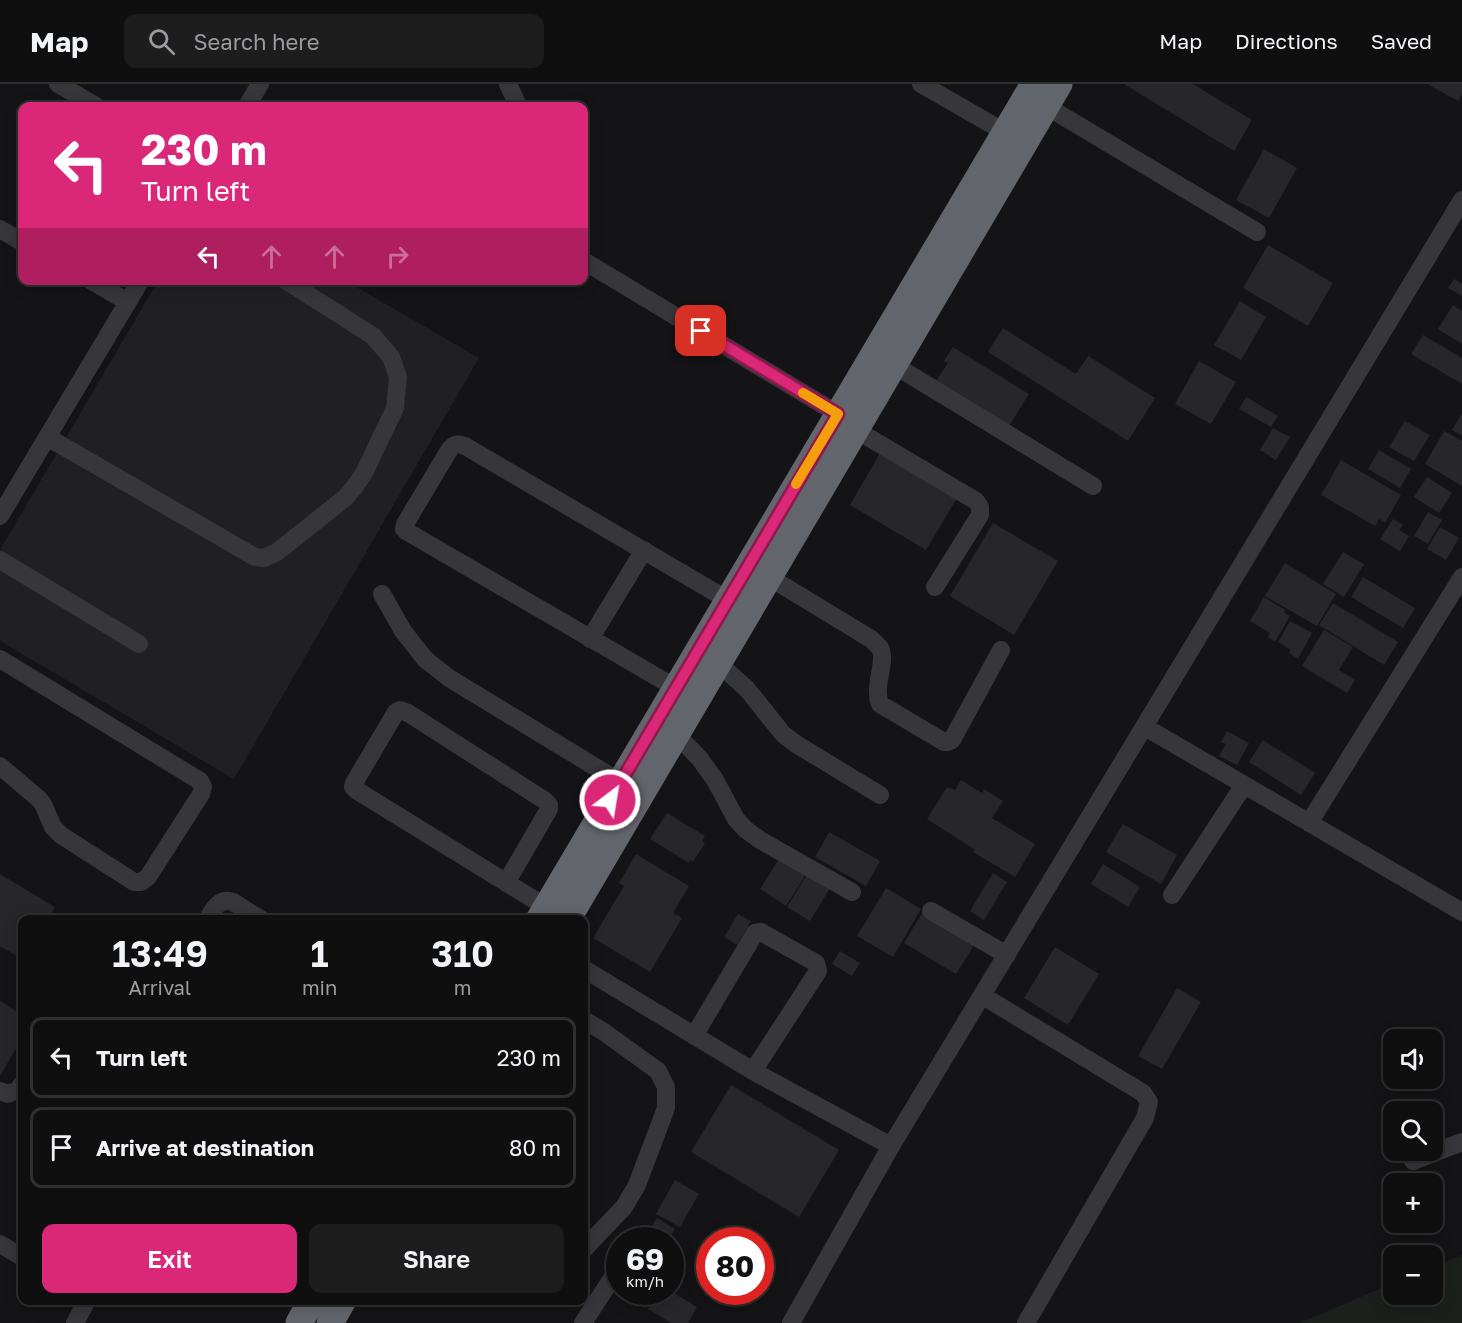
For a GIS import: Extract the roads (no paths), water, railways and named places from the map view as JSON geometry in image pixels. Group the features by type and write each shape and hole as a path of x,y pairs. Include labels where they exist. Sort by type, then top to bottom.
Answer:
{"highway":[{"path":"551,915 620,782 728,600 847,422 1015,138 1046,91"},
{"path":"551,915 676,734 769,577 847,422 894,365 1015,138"},
{"path":"299,1323 309,1305"},
{"path":"330,1323 340,1305"}],"street":[{"path":"58,84 89,102"},
{"path":"249,102 260,84"},
{"path":"508,84 516,102"},
{"path":"921,84 1015,138"},
{"path":"1046,91 1257,232"},
{"path":"791,1323 891,1146 1462,200"},
{"path":"0,229 18,240"},
{"path":"588,263 976,501 980,507 980,515 935,587"},
{"path":"99,285 128,302"},
{"path":"0,516 138,285"},
{"path":"47,437 255,557 264,558 277,552 345,498 356,485 395,408 398,377 391,357 372,336 293,285"},
{"path":"894,365 1093,486"},
{"path":"676,688 406,531 405,524 448,452 452,446 458,444 728,600"},
{"path":"590,639 644,550"},
{"path":"0,560 139,644"},
{"path":"769,577 871,639 880,647 882,654 877,694 880,704 944,742 952,740 1001,650"},
{"path":"1309,823 1462,577"},
{"path":"382,594 403,631 425,659 449,678 620,782"},
{"path":"0,659 200,781 202,787 201,794 148,877 141,882 134,882 61,835 50,822 39,799 0,766"},
{"path":"718,663 747,689 783,734 880,795"},
{"path":"506,883 549,810 549,805 408,713 400,710 396,712 353,787 506,883 551,915"},
{"path":"1145,727 1462,912"},
{"path":"676,734 700,759 715,780 736,819 745,829 760,840 852,892"},
{"path":"1172,895 1244,785"},
{"path":"210,915 216,906 227,900 254,915"},
{"path":"931,911 1007,955"},
{"path":"694,1036 755,933 761,932 816,963 818,971 753,1071"},
{"path":"588,971 753,1071 891,1146"},
{"path":"983,996 1143,1093 1149,1102 1145,1118 1026,1323"},
{"path":"588,1022 658,1071 666,1087 666,1108 637,1185 624,1207 588,1245"},
{"path":"0,1091 8,1094 18,1090"},
{"path":"1443,1149 1462,1142"},
{"path":"0,1244 18,1255"},
{"path":"583,1323 606,1288"},
{"path":"75,1323 84,1305"}]}
